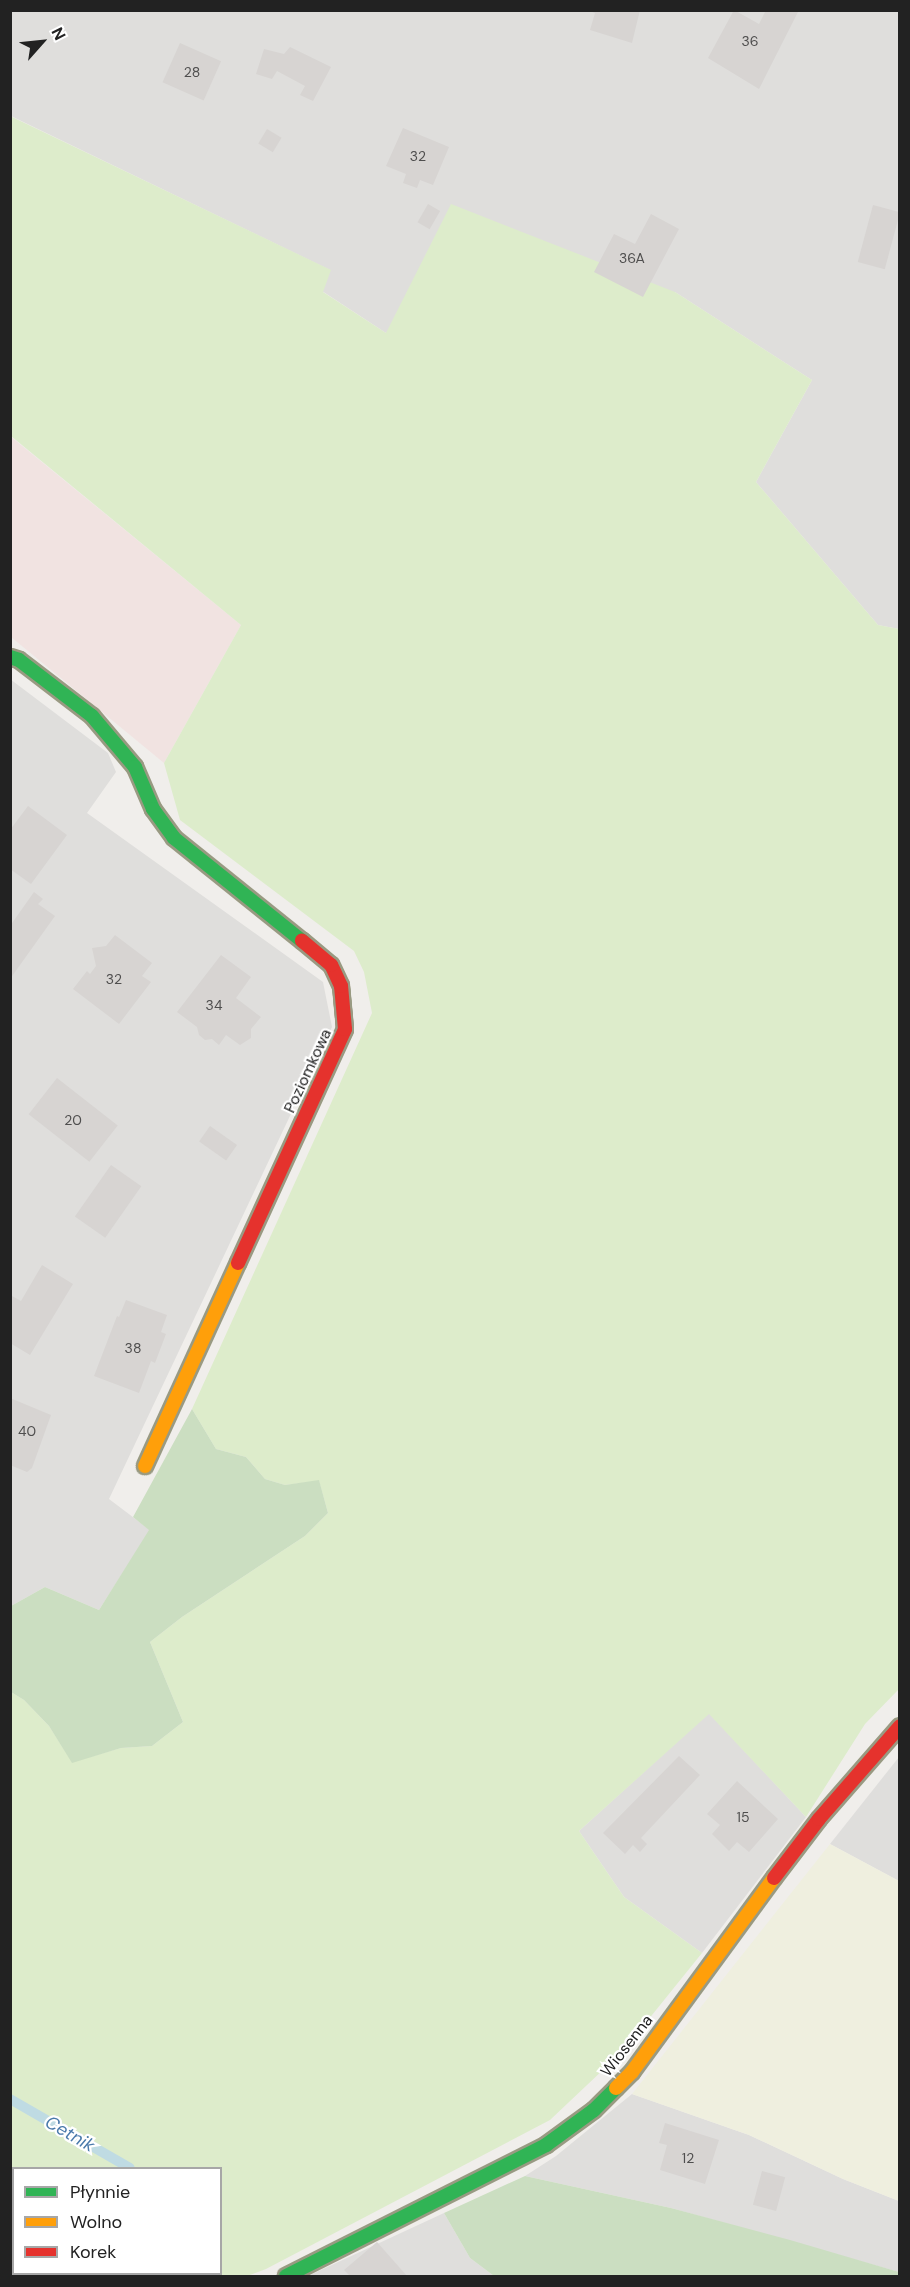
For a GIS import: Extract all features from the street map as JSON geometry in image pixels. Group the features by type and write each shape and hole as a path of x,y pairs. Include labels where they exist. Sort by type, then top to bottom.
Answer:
{"street":[{"name":"Poziomkowa","path":"10,657 19,660 92,716 135,767 153,809 174,838 331,965 341,986 345,1029 145,1466"},
{"name":"Wiosenna","path":"286,2277 413,2210 546,2145 594,2110 632,2072 730,1934 819,1819 900,1726"}],"shaded area":[{"path":"10,11 899,11 899,629 878,625 756,482 812,380 675,292 386,333 322,291 330,270 11,116"},
{"path":"10,436 241,625 164,763 11,637"},
{"path":"10,679 108,753 116,772 87,813 323,982 332,1027 109,1499 150,1530 99,1610 45,1587 11,1606"},
{"path":"709,1713 806,1817 702,1953 624,1897 579,1831"},
{"path":"899,1757 899,1881 830,1844"},
{"path":"632,2094 749,2135 843,2179 899,2201 899,2272 671,2208 525,2176 556,2156"},
{"path":"444,2213 470,2258 494,2276 308,2276"}],"green space":[{"path":"10,116 331,270 323,292 386,333 451,204 675,292 812,380 756,482 878,625 899,629 899,1689 865,1724 806,1817 709,1714 579,1831 624,1897 702,1953 623,2051 550,2120 266,2269 247,2276 32,2275 222,2275 222,2167 12,2167 12,2235 11,1692 24,1700 49,1726 72,1762 121,1748 152,1746 183,1722 150,1642 182,1617 305,1536 328,1513 319,1481 285,1485 265,1479 246,1457 216,1449 192,1409 372,1013 364,972 354,951 180,820 164,763 241,625 11,436"},
{"path":"192,1409 216,1449 246,1457 265,1479 285,1485 319,1480 328,1513 305,1536 182,1617 150,1642 183,1722 152,1746 121,1748 72,1763 49,1726 24,1700 11,1692 11,1606 45,1587 99,1610 149,1530 133,1517"},
{"path":"830,1844 899,1881 899,2201 843,2179 749,2135 632,2094"},
{"path":"525,2176 671,2208 899,2272 899,2276 494,2276 470,2258 444,2213"}],"building":[{"path":"587,10 640,10 632,43 590,30 595,13"},
{"path":"734,10 759,24 766,10 799,10 759,89 708,58"},
{"path":"180,43 221,61 204,101 163,82"},
{"path":"290,47 331,67 313,101 300,95 305,86 277,71 272,79 256,74 264,49 284,54"},
{"path":"403,128 449,147 433,185 420,180 417,188 403,183 406,174 386,166"},
{"path":"267,129 282,138 273,152 258,144"},
{"path":"428,204 440,211 430,229 418,222"},
{"path":"873,205 900,212 885,269 858,262"},
{"path":"651,214 679,229 643,297 594,272 614,234 635,244"},
{"path":"28,806 67,835 31,884 10,869 10,830"},
{"path":"34,892 43,899 38,904 55,916 10,979 10,926"},
{"path":"115,935 152,963 142,976 151,982 119,1024 73,989 87,971 90,974 96,966 92,948 106,946"},
{"path":"221,955 251,977 236,998 261,1017 251,1029 251,1038 240,1045 226,1035 219,1045 212,1039 205,1040 199,1035 197,1027 177,1012"},
{"path":"57,1078 118,1125 89,1162 29,1114"},
{"path":"210,1126 237,1145 226,1160 199,1142"},
{"path":"111,1165 141,1186 105,1238 75,1217"},
{"path":"42,1265 73,1284 30,1355 10,1343 10,1295 21,1301"},
{"path":"126,1300 167,1315 161,1332 166,1334 155,1363 151,1361 139,1393 94,1376 117,1316 119,1317"},
{"path":"10,1398 51,1415 32,1468 27,1472 10,1465"},
{"path":"679,1756 700,1775 641,1838 647,1844 640,1852 633,1845 625,1854 603,1833"},
{"path":"737,1781 778,1819 749,1852 737,1842 729,1851 712,1834 720,1825 707,1814"},
{"path":"665,2123 719,2140 705,2184 660,2170 667,2145 659,2143"},
{"path":"762,2171 785,2177 776,2211 753,2205"},
{"path":"377,2242 407,2276 350,2276 344,2270"}],"waterway":[{"name":"Cetnik","path":"10,2099 128,2167"}],"traffic: fast":[{"path":"10,657 19,660 92,716 135,767 153,809 174,838 302,941"},
{"path":"286,2276 546,2145 594,2110 616,2088"}],"traffic: slow":[{"path":"145,1466 238,1263"},
{"path":"616,2088 632,2072 774,1878"}],"traffic: jam":[{"path":"238,1263 345,1029 341,986 331,965 302,941"},
{"path":"774,1878 819,1819 900,1726"}]}
